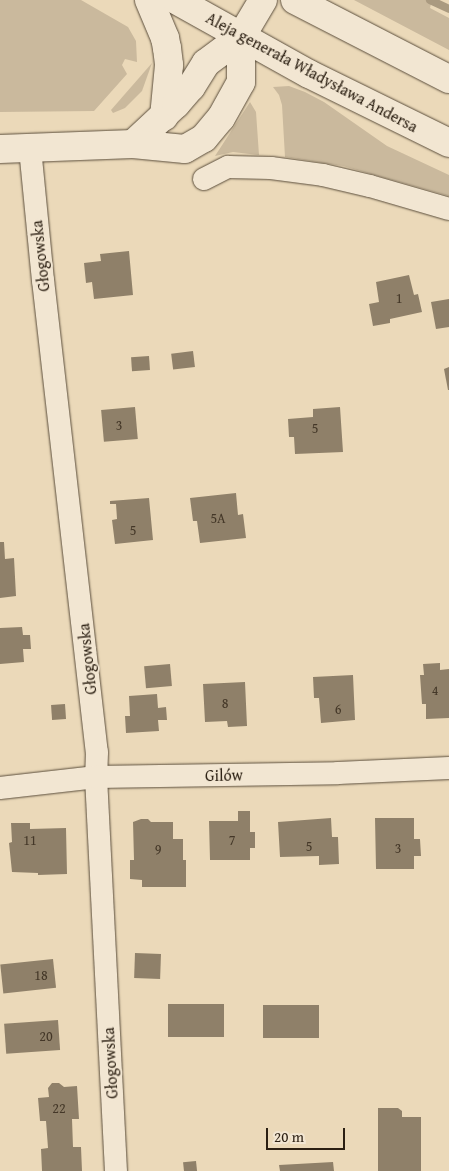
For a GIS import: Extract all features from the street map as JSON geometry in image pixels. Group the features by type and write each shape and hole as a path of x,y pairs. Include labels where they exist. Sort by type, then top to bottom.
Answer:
{"main road":[{"path":"149,0 165,38 167,48 169,65 164,117"},
{"name":"Aleja generała Władysława Andersa","path":"176,0 339,89 449,143"},
{"path":"133,144 164,117 191,87 206,63 241,37 263,0"},
{"path":"295,0 449,79"},
{"path":"0,149 133,144 185,149 204,138 221,118 241,82 241,37"}],"street":[{"name":"Głogowska","path":"30,148 43,280 96,742 96,777 116,1171"},
{"path":"204,179 228,167 270,168 323,175 370,186 449,209"},
{"name":"Gilów","path":"0,788 96,777 338,773 449,768"}],"shaded area":[{"path":"0,0 81,0 128,27 136,41 137,62 125,59 122,65 127,74 94,111 0,112"},
{"path":"354,0 432,0 430,8 449,18 449,50"},
{"path":"152,63 142,91 125,108 113,113 111,110"},
{"path":"289,86 324,102 387,146 449,175 449,196 343,166 285,157 282,105 279,95 273,87"},
{"path":"250,102 256,112 259,155 233,152 215,156"}],"building":[{"path":"129,251 133,295 94,299 92,282 86,283 84,263 101,261 100,254"},
{"path":"409,275 414,295 418,294 422,312 390,319 390,323 373,326 369,304 379,302 376,282"},
{"path":"449,299 449,327 436,329 431,302"},
{"path":"193,351 195,367 173,370 171,354"},
{"path":"149,356 150,370 132,371 131,357"},
{"path":"449,367 449,390 448,390 444,369"},
{"path":"135,407 138,439 104,442 101,410"},
{"path":"340,407 343,452 295,454 294,437 289,437 288,419 313,417 313,409"},
{"path":"236,493 238,515 243,514 246,538 200,543 197,521 193,521 190,498"},
{"path":"149,498 153,540 115,544 112,520 117,519 116,504 110,504 110,501"},
{"path":"0,542 4,542 5,559 14,558 16,596 0,598"},
{"path":"22,627 23,635 30,635 31,649 23,649 24,662 0,664 0,628"},
{"path":"440,663 440,670 449,669 449,718 426,719 426,704 422,704 420,675 424,675 423,664"},
{"path":"170,664 172,686 146,688 144,666"},
{"path":"353,675 355,720 321,723 319,698 314,698 313,677"},
{"path":"245,682 247,726 228,727 227,721 205,722 203,684"},
{"path":"157,694 158,708 166,707 167,720 158,720 159,731 126,733 125,716 130,716 129,696"},
{"path":"65,704 66,719 52,720 51,705"},
{"path":"238,811 250,811 250,832 255,832 255,848 250,848 250,860 210,860 209,821 238,821"},
{"path":"331,818 332,837 338,837 339,864 319,865 319,856 280,857 278,822"},
{"path":"375,818 414,818 414,839 420,839 421,856 414,856 414,869 376,869"},
{"path":"148,819 151,822 173,822 173,839 183,839 183,860 186,860 186,887 142,887 142,880 130,879 130,860 134,860 133,822"},
{"path":"11,823 30,823 30,829 66,828 67,874 38,875 38,873 12,872 9,843 12,842"},
{"path":"135,953 161,954 160,979 134,978"},
{"path":"53,959 56,988 3,993 0,965"},
{"path":"168,1004 224,1004 224,1037 168,1037"},
{"path":"263,1005 319,1005 319,1038 263,1038"},
{"path":"58,1020 60,1050 6,1054 4,1024"},
{"path":"52,1083 59,1083 64,1087 77,1086 79,1119 72,1119 73,1147 81,1147 82,1171 42,1171 41,1149 48,1148 46,1121 40,1121 38,1098 49,1097 48,1088"},
{"path":"378,1108 398,1108 402,1111 402,1117 421,1117 421,1171 378,1171"},
{"path":"196,1161 197,1171 184,1171 183,1162"},
{"path":"333,1162 334,1171 280,1171 279,1165"}],"waterway":[{"path":"430,0 449,9"}]}
